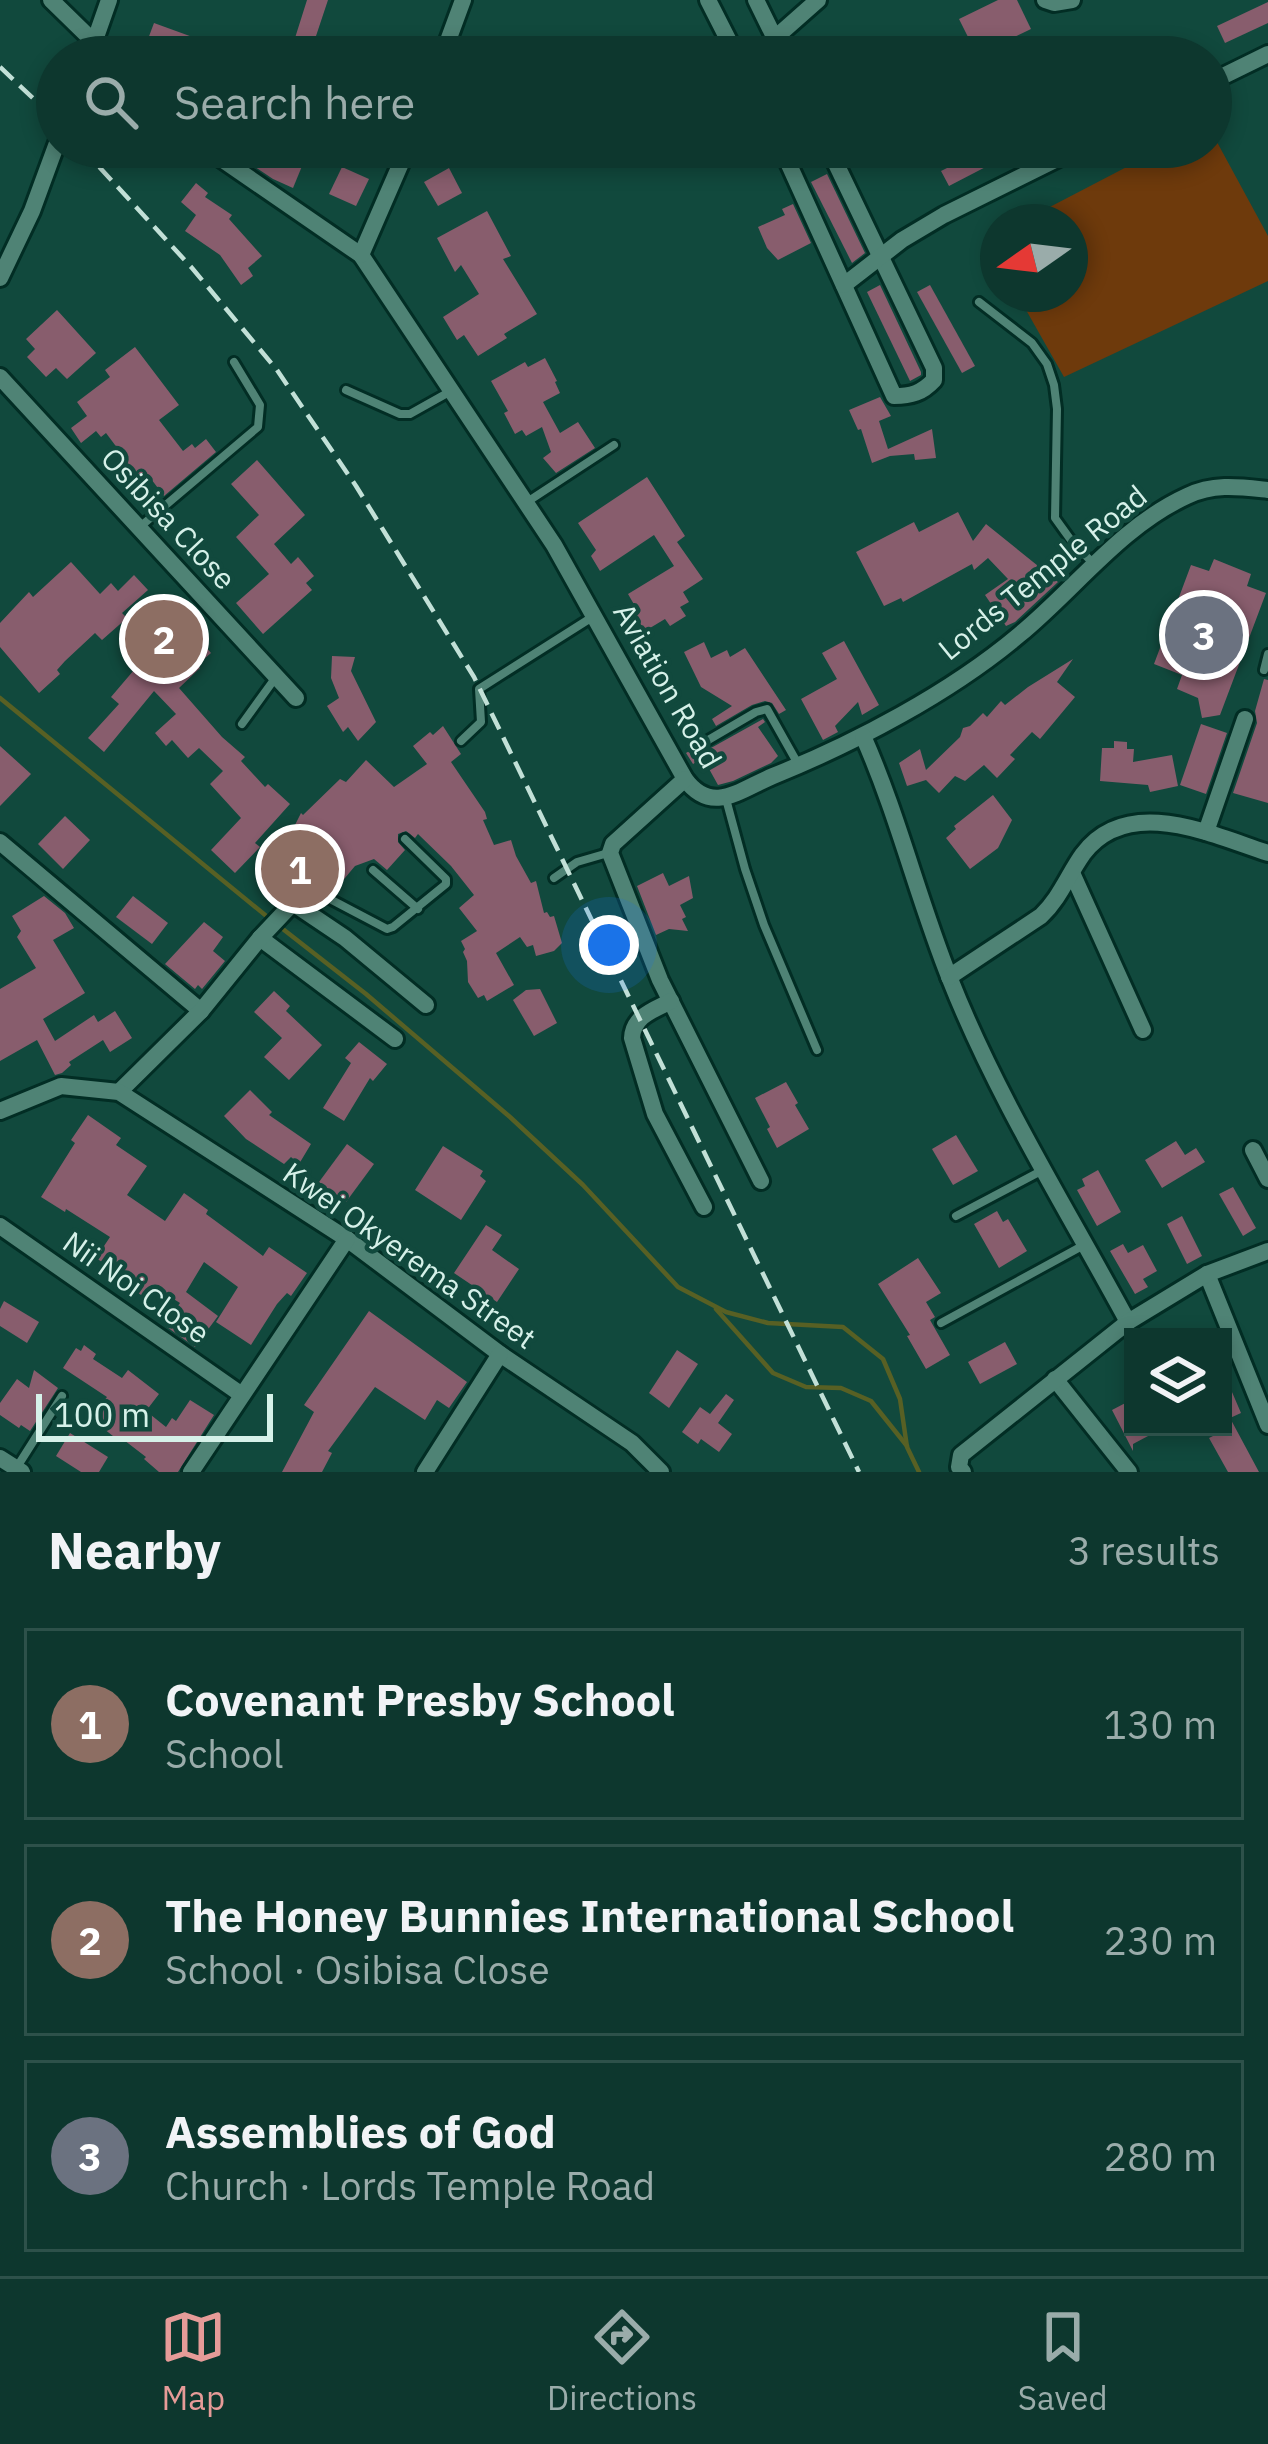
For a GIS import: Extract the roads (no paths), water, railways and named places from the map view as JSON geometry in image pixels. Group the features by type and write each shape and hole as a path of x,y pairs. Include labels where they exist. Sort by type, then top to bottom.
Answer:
{"street":[{"path":"51,0 81,36"},
{"path":"97,36 109,0"},
{"path":"450,36 463,0"},
{"path":"708,0 726,36"},
{"path":"756,0 774,36"},
{"path":"777,36 818,0"},
{"path":"1045,0 1072,0"},
{"path":"1232,72 1268,54"},
{"path":"0,278 48,168"},
{"name":"Aviation Road","path":"235,168 361,255 554,545 694,791 726,799 863,736"},
{"path":"361,255 399,168"},
{"path":"791,168 894,396 911,396 934,380 934,368 838,168"},
{"path":"844,285 944,215 1039,168"},
{"name":"Osibisa Close","path":"0,377 296,698"},
{"name":"Lords Temple Road","path":"863,736 976,668 1018,636 1147,519 1190,494 1226,485 1268,490"},
{"path":"1206,832 1245,718"},
{"path":"863,736 889,798 949,977 990,1069 1128,1322"},
{"path":"685,779 613,844 610,853 671,1001 760,1181"},
{"path":"949,977 1041,916 1054,904 1084,852 1116,830 1162,821 1268,853"},
{"path":"0,842 201,1011"},
{"path":"1072,874 1143,1030"},
{"path":"0,1111 61,1086 119,1092 201,1011 290,907 345,938 426,1005"},
{"path":"266,932 395,1039"},
{"path":"671,1001 640,1018 632,1038 655,1114 704,1208"},
{"name":"Kwei Okyerema Street","path":"119,1092 347,1239 500,1354 632,1442 662,1472"},
{"path":"1253,1150 1268,1179"},
{"name":"Nii Noi Close","path":"0,1226 242,1395"},
{"path":"191,1472 347,1239"},
{"path":"963,1472 961,1455 986,1432 1128,1322 1207,1274 1268,1251"},
{"path":"1207,1274 1268,1425"},
{"path":"425,1472 500,1354"},
{"path":"1055,1379 1129,1472"}],"lane":[{"path":"993,312 1032,343 1047,364 1057,409 1055,518 1095,565"},
{"path":"140,526 258,427 260,405 234,362"},
{"path":"346,390 400,414 451,391"},
{"path":"526,503 614,445"},
{"path":"461,741 481,722 479,688 595,615"},
{"path":"1264,670 1268,654"},
{"path":"242,724 277,676"},
{"path":"698,746 767,709 799,766"},
{"path":"726,799 764,925 817,1050"},
{"path":"290,907 309,888 387,929 444,888 446,879 405,839"},
{"path":"554,878 577,862 610,853"},
{"path":"373,870 418,909"},
{"path":"956,1216 1045,1169"},
{"path":"941,1322 1086,1244"},
{"path":"13,1466 62,1396"}],"waterway":[{"path":"0,698 270,919"},
{"path":"279,926 510,1117 583,1185 678,1287 726,1312 768,1323 843,1327 883,1359 900,1399 907,1447 919,1472"},
{"path":"716,1309 773,1373 806,1387 841,1388 871,1401 907,1446"}],"railway":[{"path":"0,67 36,101"},
{"path":"100,168 277,370 356,486 474,677 859,1472"}],"place":[{"name":"Assemblies of God","path":"1204,635"},
{"name":"The Honey Bunnies International School","path":"164,639"},
{"name":"Covenant Presby School","path":"300,869"}]}
